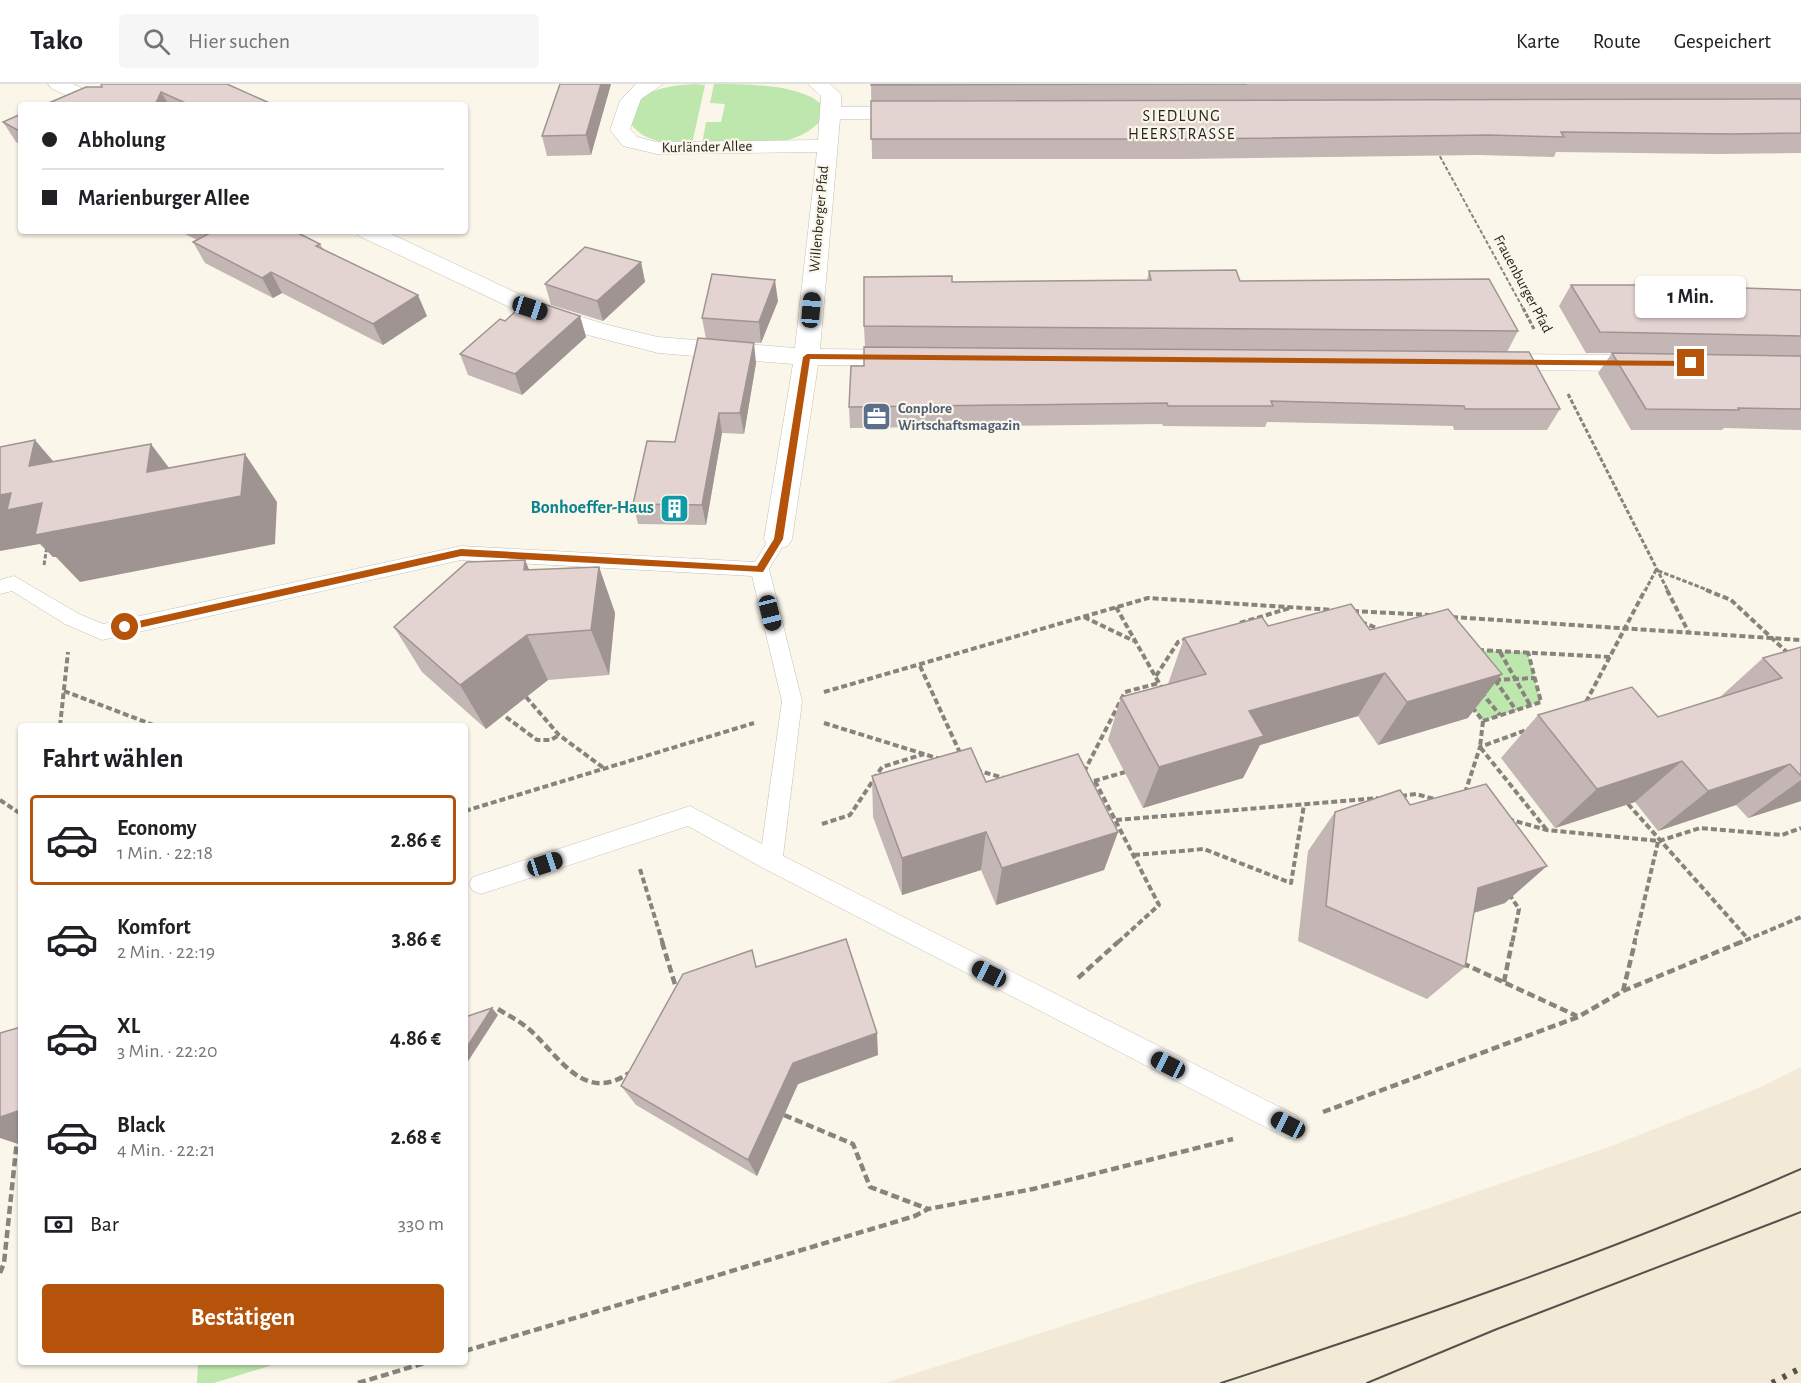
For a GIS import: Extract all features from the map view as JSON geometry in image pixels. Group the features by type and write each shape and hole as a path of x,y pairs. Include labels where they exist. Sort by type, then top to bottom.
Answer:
{"street":[{"path":"58,84 96,102"},
{"name":"Kurländer Allee","path":"653,84 642,87 629,100 620,130 630,142 657,148 826,146"},
{"path":"818,84 831,94 831,113 939,113"},
{"name":"Willenberger Pfad","path":"778,539 807,357 831,113"},
{"path":"373,234 530,308 597,330 658,345 807,357 937,358"},
{"path":"1469,362 1668,363"}],"lane":[{"path":"771,861 791,707 760,569 778,539"},
{"path":"0,586 14,583 72,619 102,632 461,553 760,569"},
{"path":"482,884 690,816 771,861 1288,1125"}],"path":[{"name":"Frauenburger Pfad","path":"1433,143 1552,363 1688,632"},
{"path":"1582,710 1656,570 1731,600 1794,659"},
{"path":"468,810 605,769 920,666 1148,598 1437,616"},
{"path":"1116,607 1164,692"},
{"path":"1230,626 1293,607"},
{"path":"1307,608 1314,617"},
{"path":"1330,609 1340,614"},
{"path":"1084,616 1135,641"},
{"path":"1449,616 1801,640"},
{"path":"1351,618 1383,630"},
{"path":"60,723 72,619"},
{"path":"1156,676 1178,642 1188,639"},
{"path":"1479,657 1474,650 1611,657"},
{"path":"1500,651 1530,705"},
{"path":"1483,721 1541,702 1528,652"},
{"path":"920,666 962,757"},
{"path":"1489,672 1516,710"},
{"path":"1494,680 1535,678"},
{"path":"1082,776 1125,692 1159,683"},
{"path":"1479,690 1500,715"},
{"path":"64,691 148,723"},
{"path":"526,698 559,735 605,769"},
{"path":"1464,796 1480,747 1483,721 1471,706"},
{"path":"791,707 946,760"},
{"path":"506,717 538,742 549,743 559,735"},
{"path":"1480,747 1538,726"},
{"path":"1480,747 1547,830"},
{"path":"822,824 850,814 882,767 925,754"},
{"path":"967,767 1009,780"},
{"path":"1086,784 1125,772"},
{"path":"1048,1004 1158,905 1095,781"},
{"path":"1394,796 1416,794 1450,803"},
{"path":"1116,820 1383,798"},
{"path":"0,800 18,812"},
{"path":"1628,804 1749,940"},
{"path":"1134,855 1204,849 1291,883 1304,805"},
{"path":"1504,818 1547,830 1659,841 1700,828 1782,835 1801,828"},
{"path":"630,837 679,999"},
{"path":"1623,991 1659,841"},
{"path":"1504,982 1519,909 1506,890"},
{"path":"468,1350 904,1220 928,1209 1033,1189 1288,1125 1578,1017 1623,991 1749,940 1801,916"},
{"path":"1456,960 1578,1017"},
{"path":"498,1009 528,1028 586,1083 608,1084 624,1078 632,1070"},
{"path":"784,1115 853,1144 870,1187 928,1209"},
{"path":"0,1272 4,1263 17,1138"},
{"path":"358,1383 418,1365"}],"shaded area":[{"path":"1801,1067 1801,1383 885,1383 1411,1214 1606,1148 1761,1087"}],"green space":[{"path":"714,84 773,87 802,93 823,106 820,121 809,131 781,142 702,144 706,122 721,122 725,104 710,103"},
{"path":"705,85 692,144 667,143 651,139 637,131 631,124 637,106 645,96 665,88"},
{"path":"1448,649 1528,652 1541,702 1483,721 1452,683"},
{"path":"198,1365 272,1365 214,1383 197,1383"}],"building":[{"path":"101,84 227,84 267,102 183,102 161,92 156,102 51,102 86,87 102,87"},
{"path":"560,84 601,84 586,135 542,136"},
{"path":"871,84 1247,84 871,85"},
{"path":"1801,99 1801,133 1561,132 1564,137 1488,135 1191,139 871,139 871,101"},
{"path":"18,115 18,130 3,122"},
{"path":"208,234 300,234 320,244 316,246 418,295 373,324 271,272 262,278 193,242"},
{"path":"585,247 641,262 597,301 545,284"},
{"path":"1236,270 1240,281 1489,279 1518,331 864,326 864,277 952,276 952,282 1151,280 1149,271"},
{"path":"712,274 775,280 759,322 702,318"},
{"path":"1571,285 1655,285 1801,290 1801,336 1600,332"},
{"path":"529,299 580,316 515,374 460,354 500,319 505,321"},
{"path":"698,338 754,343 740,413 719,413 702,505 633,504 647,441 675,442"},
{"path":"864,347 1529,352 1560,409 1465,409 1464,406 1271,401 1273,406 1168,406 1167,403 849,407 851,366 864,366"},
{"path":"1612,353 1801,356 1801,409 1646,409"},
{"path":"35,440 29,466 151,444 147,472 245,454 241,496 35,535 42,503 7,510 11,493 0,495 0,447"},
{"path":"525,560 524,570 599,567 591,630 527,635 460,685 394,627 467,562"},
{"path":"1351,604 1370,630 1448,609 1502,674 1407,702 1385,673 1249,711 1264,736 1159,767 1121,697 1206,674 1184,638 1262,617 1268,626"},
{"path":"1801,647 1801,776 1790,764 1708,791 1682,761 1597,789 1538,715 1632,687 1658,717 1782,678 1763,658"},
{"path":"971,748 986,782 1078,754 1118,832 1002,868 986,832 902,858 872,776"},
{"path":"1486,784 1547,866 1478,888 1465,967 1326,906 1335,812 1400,790 1410,805"},
{"path":"846,939 877,1033 793,1063 748,1160 621,1086 683,974 752,950 756,967"},
{"path":"492,1008 468,1045 468,1016"},
{"path":"18,1028 18,1111 0,1117 0,1033"}],"tram line":[{"path":"1221,1383 1514,1283 1658,1228 1801,1169"},
{"path":"1367,1383 1497,1329 1801,1212"}],"railway":[{"path":"1772,1383 1801,1368"}],"place":[{"name":"Conplore Wirtschaftsmagazin","path":"877,417"},
{"name":"Bonhoeffer-Haus","path":"675,508"}],"district":[{"name":"SIEDLUNG HEERSTRASSE","path":"1182,125"}],"route":[{"path":"125,627 461,553 760,569 778,539 807,357 1691,363"}]}
